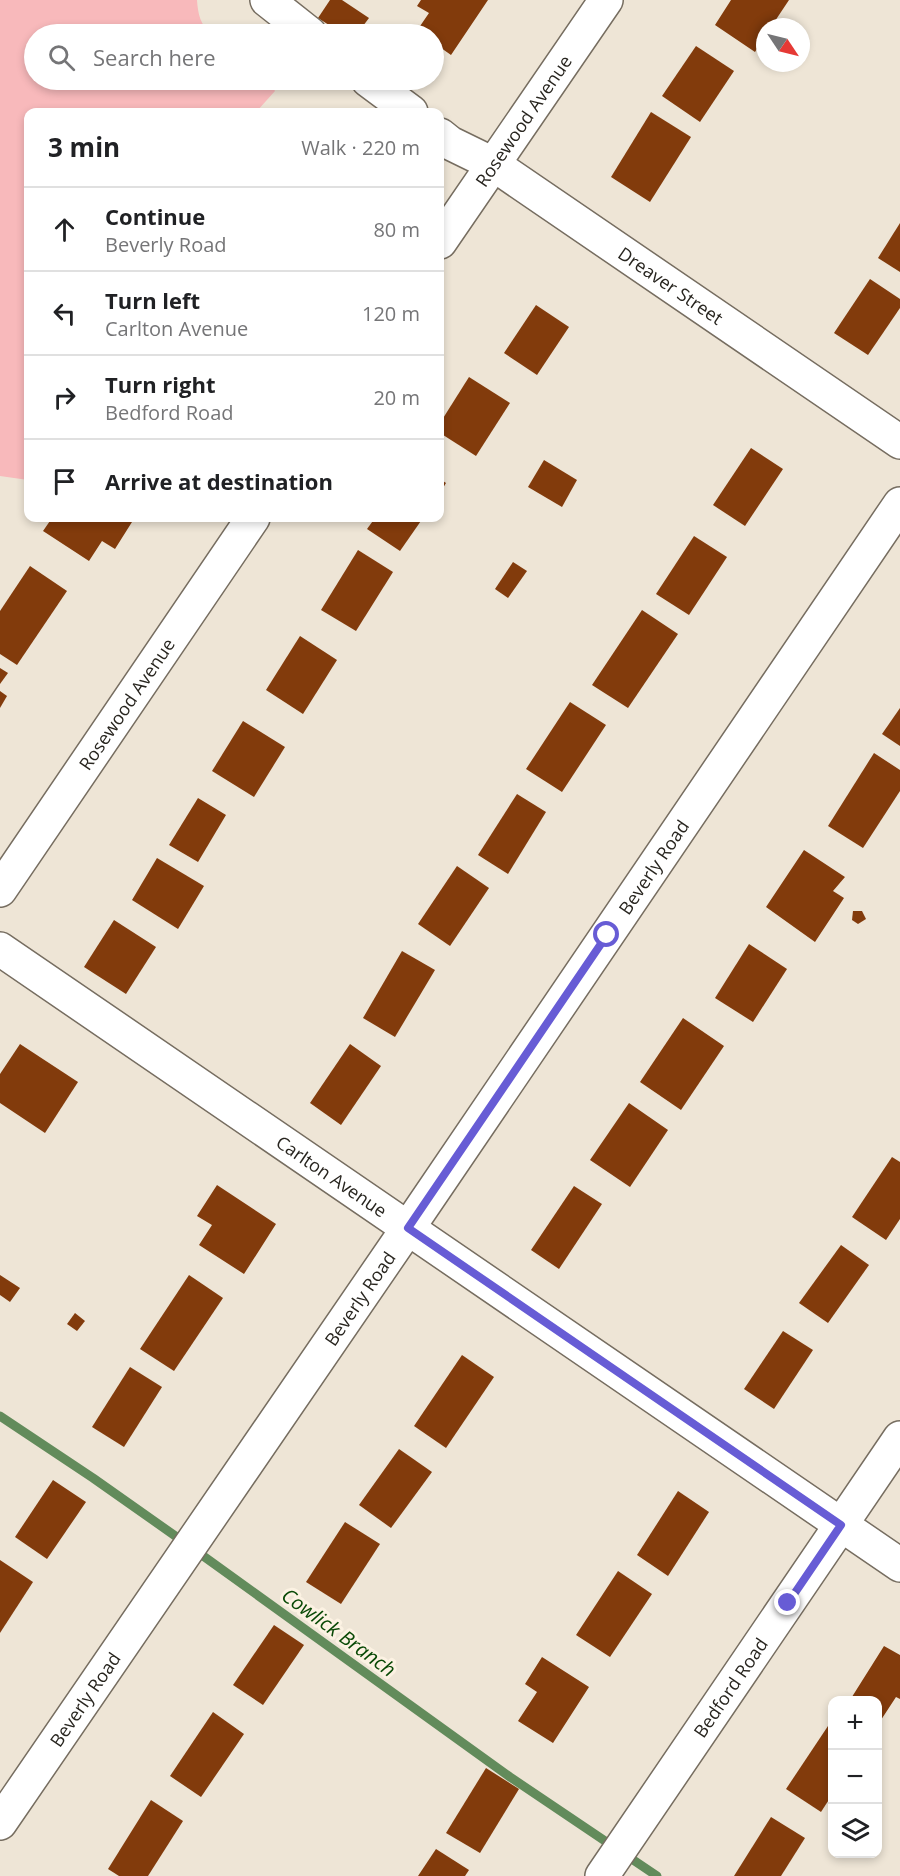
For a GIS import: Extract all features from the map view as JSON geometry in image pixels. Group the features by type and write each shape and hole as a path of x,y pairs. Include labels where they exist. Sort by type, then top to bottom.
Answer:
{"street":[{"path":"267,0 297,24"},
{"name":"Rosewood Avenue","path":"444,237 606,0"},
{"path":"381,90 406,108"},
{"name":"Dreaver Street","path":"444,138 493,164 900,442"},
{"name":"Beverly Road","path":"0,1823 900,504"},
{"name":"Rosewood Avenue","path":"0,890 250,522"},
{"name":"Carlton Avenue","path":"0,949 900,1565"},
{"name":"Bedford Road","path":"602,1876 900,1438"}],"shaded area":[{"path":"0,0 197,0 204,24 24,24 24,90 275,91 260,108 24,108 24,479 0,476"}],"building":[{"path":"330,0 342,0 369,18 364,24 327,24 318,18"},
{"path":"421,0 488,0 451,55 444,50 444,24 421,24 429,13 417,6"},
{"path":"731,0 789,0 777,18 756,18 755,52 715,25"},
{"path":"696,46 734,71 700,122 662,96"},
{"path":"651,112 691,137 650,202 611,177"},
{"path":"900,223 900,272 878,258"},
{"path":"870,279 900,299 900,308 868,355 834,333"},
{"path":"536,305 569,327 537,375 504,353"},
{"path":"469,377 510,403 476,456 444,436 444,417"},
{"path":"751,448 783,469 745,526 713,505"},
{"path":"544,460 577,480 562,507 528,487"},
{"path":"49,522 132,522 115,549 102,541 89,561 43,531"},
{"path":"372,522 420,522 400,551 367,529"},
{"path":"694,536 727,557 689,615 656,594"},
{"path":"358,550 393,572 356,631 321,610"},
{"path":"513,562 527,571 508,598 495,589"},
{"path":"30,566 67,591 17,665 0,654 0,611"},
{"path":"642,610 678,634 628,708 592,685"},
{"path":"300,636 337,660 303,714 266,690"},
{"path":"0,668 8,673 0,684"},
{"path":"0,691 7,696 0,708"},
{"path":"570,702 606,725 562,792 526,769"},
{"path":"900,708 900,746 882,734"},
{"path":"243,721 285,747 254,797 212,771"},
{"path":"874,753 900,770 900,791 863,848 828,826"},
{"path":"517,794 546,812 508,874 478,855"},
{"path":"198,798 226,815 198,862 169,845"},
{"path":"804,850 845,877 833,891 844,898 815,942 766,907"},
{"path":"157,858 204,886 178,929 132,900"},
{"path":"457,866 489,888 450,946 418,924"},
{"path":"853,911 862,911 866,919 858,924 852,920"},
{"path":"114,920 156,947 126,994 84,967"},
{"path":"749,944 787,969 753,1022 715,998"},
{"path":"402,951 435,970 395,1037 363,1018"},
{"path":"683,1018 724,1046 681,1110 640,1082"},
{"path":"20,1044 78,1082 45,1133 0,1103 0,1074"},
{"path":"350,1044 381,1066 341,1125 310,1103"},
{"path":"629,1103 668,1130 630,1187 590,1160"},
{"path":"892,1157 900,1162 900,1219 886,1240 852,1217"},
{"path":"217,1185 276,1224 244,1274 199,1245 212,1225 197,1216"},
{"path":"574,1186 602,1204 559,1269 531,1250"},
{"path":"841,1245 869,1265 828,1323 799,1303"},
{"path":"0,1275 20,1288 10,1302 0,1295"},
{"path":"189,1275 223,1298 174,1371 140,1349"},
{"path":"75,1313 85,1321 77,1331 67,1324"},
{"path":"783,1331 813,1350 774,1409 744,1389"},
{"path":"462,1355 494,1377 446,1448 414,1426"},
{"path":"130,1367 162,1387 124,1447 92,1427"},
{"path":"399,1449 432,1472 391,1528 359,1505"},
{"path":"53,1480 86,1502 47,1559 15,1537"},
{"path":"678,1491 709,1512 668,1576 637,1555"},
{"path":"345,1522 380,1544 341,1604 306,1582"},
{"path":"0,1560 33,1582 0,1633"},
{"path":"618,1571 652,1594 610,1657 576,1635"},
{"path":"274,1625 304,1645 263,1705 233,1685"},
{"path":"884,1646 900,1655 900,1699 896,1697 882,1718 882,1696 853,1696"},
{"path":"542,1657 589,1687 553,1743 518,1721 537,1692 525,1684"},
{"path":"213,1712 244,1734 201,1797 170,1776"},
{"path":"828,1726 828,1801 821,1812 786,1789"},
{"path":"486,1768 519,1789 480,1853 446,1833"},
{"path":"151,1800 183,1821 148,1876 119,1876 108,1869"},
{"path":"771,1817 805,1838 781,1876 734,1876"},
{"path":"436,1849 469,1870 465,1876 418,1876"}],"waterway":[{"name":"Cowlick Branch","path":"0,1416 181,1540 510,1777 657,1876"}],"route":[{"path":"607,935 408,1228 841,1525 788,1603"}]}
